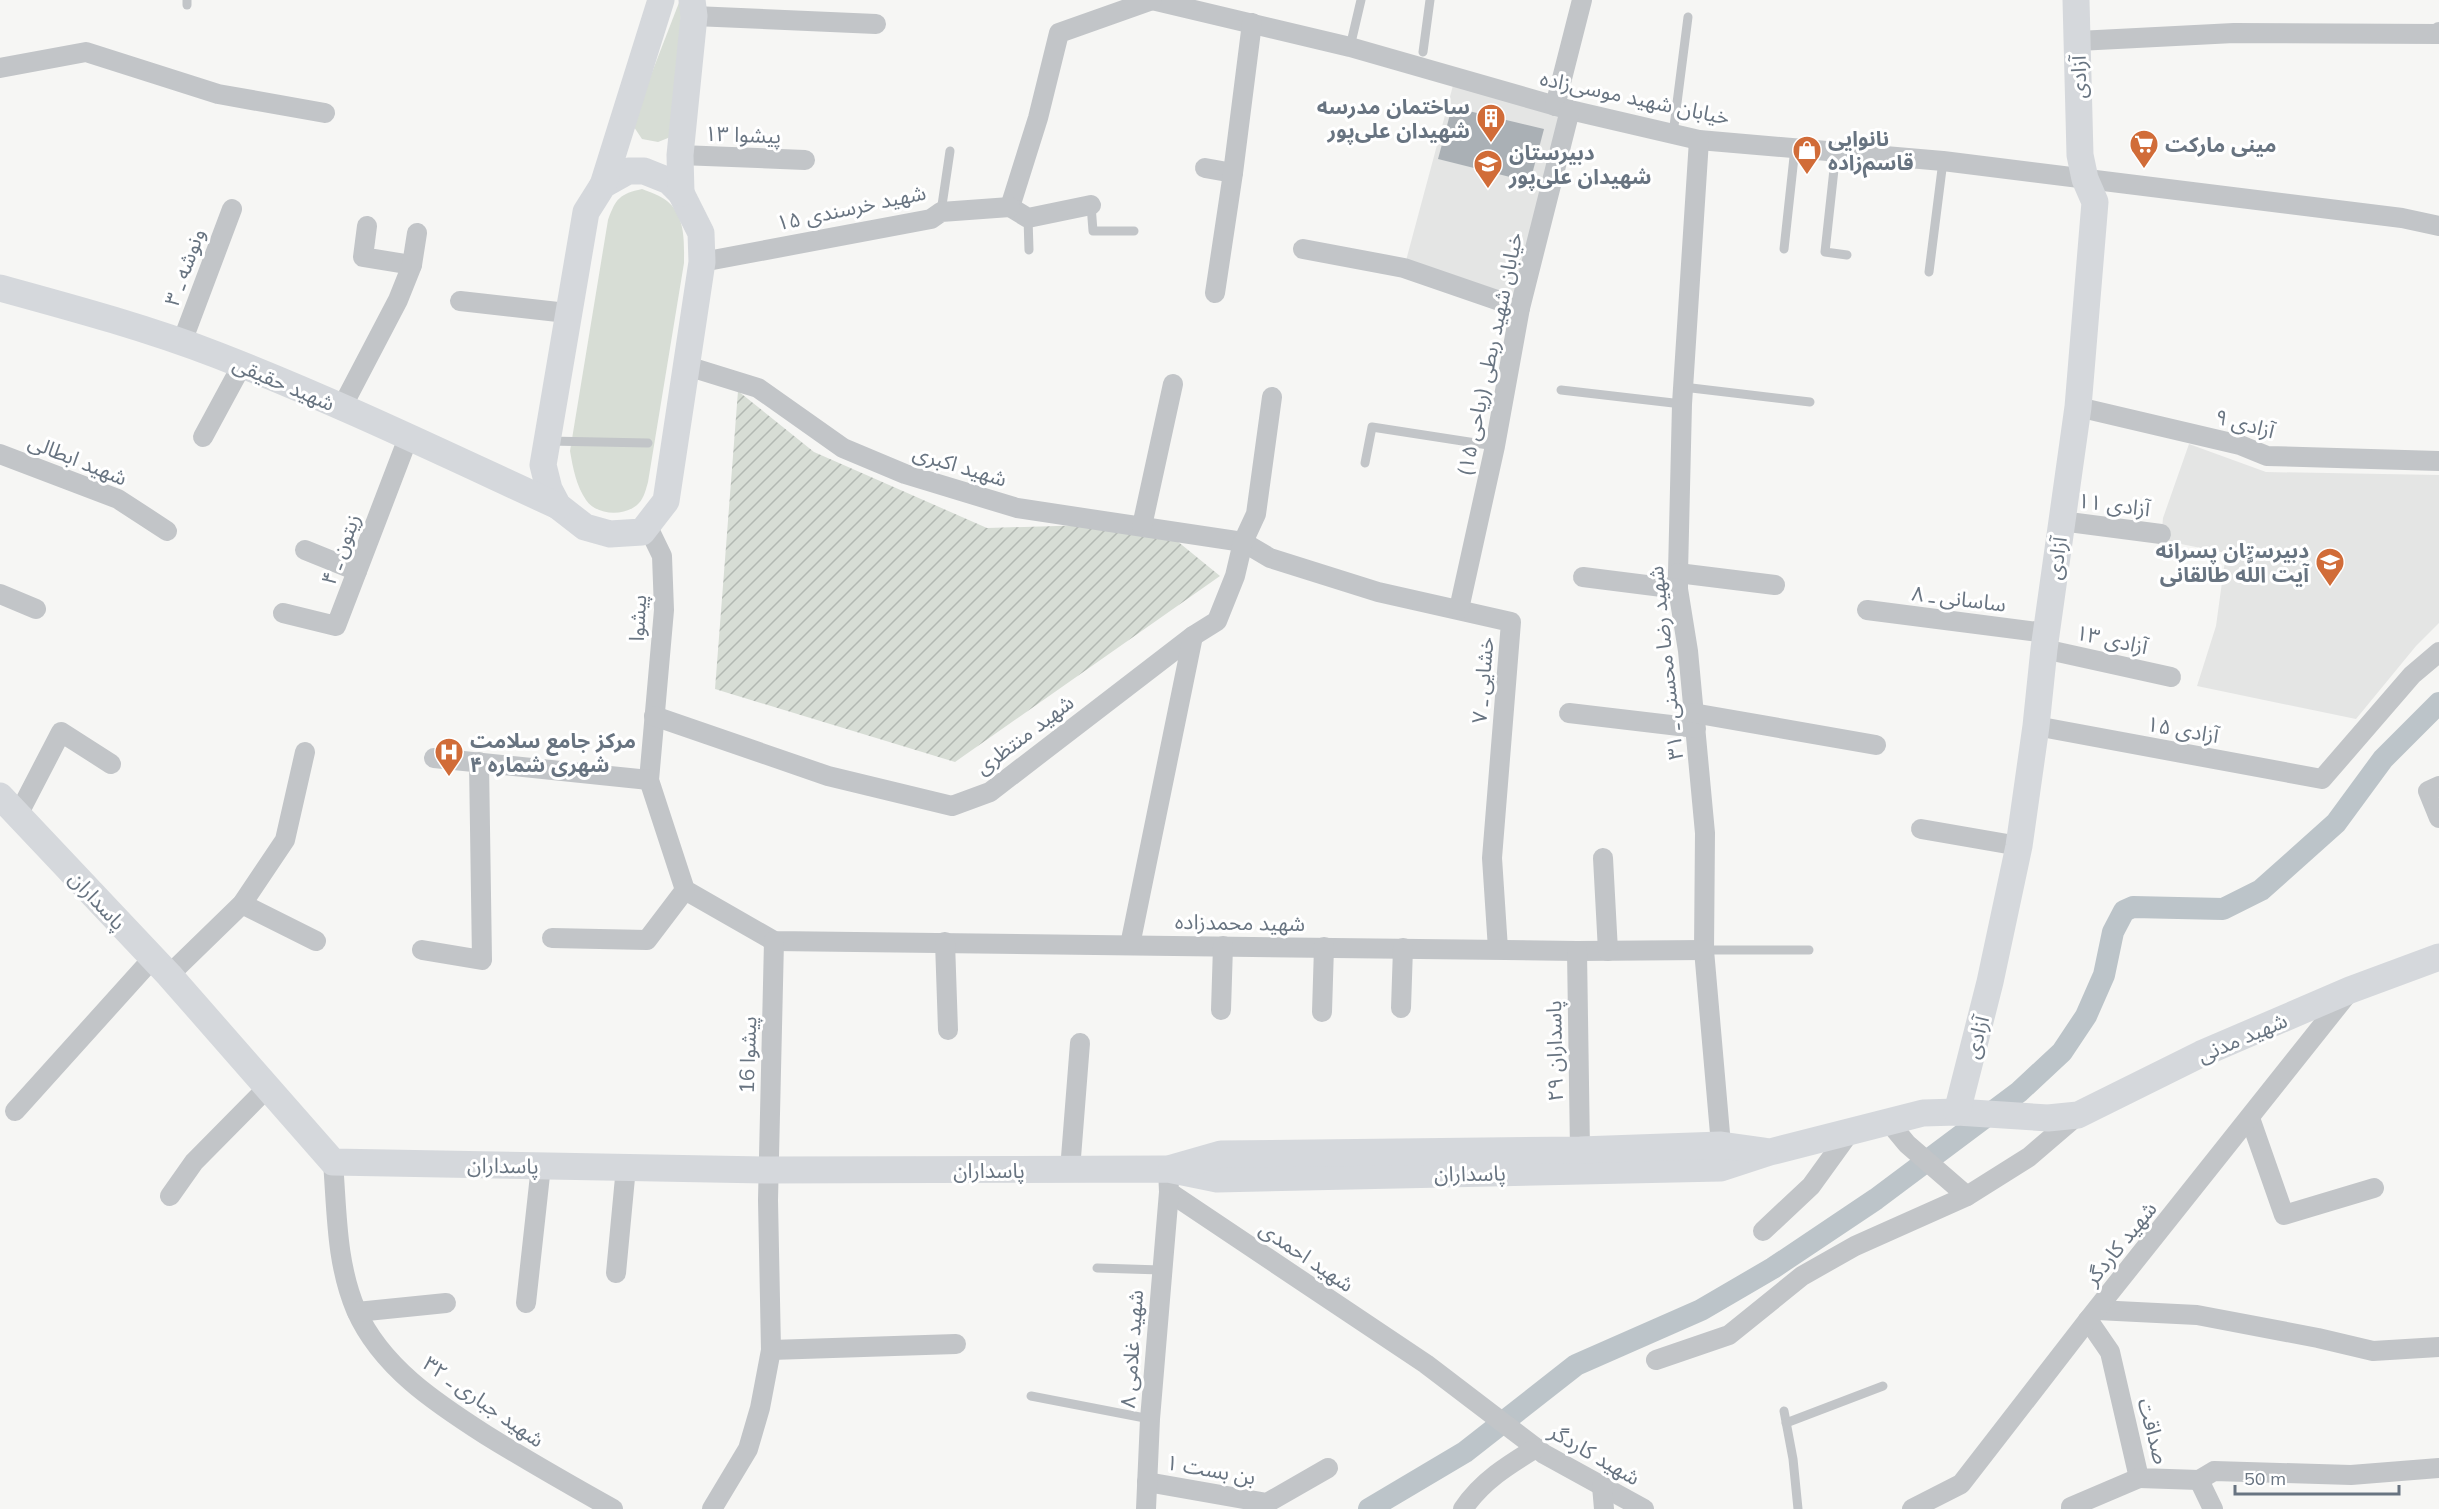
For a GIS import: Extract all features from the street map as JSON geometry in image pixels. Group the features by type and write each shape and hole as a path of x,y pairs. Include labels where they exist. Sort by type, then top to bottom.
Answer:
{"street":[{"path":"558,506 549,489 543,465 567,313 586,212 603,184 661,0"},
{"path":"1091,205 1029,218 1010,207 1038,118 1059,33 1152,0"},
{"name":"خیابان شهید موسی‌زاده","path":"1152,0 1350,47 1563,108 1699,140 1942,161 2402,218 2439,226"},
{"name":"خیابان شهید ربطی (ریاحی ۱۵)","path":"1459,609 1495,446 1520,308 1563,108 1582,0"},
{"name":"آزادی","path":"1965,1113 2019,846 2078,407 2095,201 2085,179 2080,155 2076,0"},
{"path":"681,193 680,156 693,8 876,24"},
{"path":"1215,293 1252,23"},
{"path":"2078,41 2234,33 2438,34 2439,32"},
{"path":"0,68 86,52 218,94 325,113"},
{"name":"شهید رضا محسنی ـ ۳۱","path":"1699,140 1682,396 1678,581 1688,651 1705,833 1704,950 1721,1145"},
{"name":"پیشوا ۱۳","path":"680,156 805,160"},
{"path":"1205,168 1233,173"},
{"path":"603,184 628,171 644,171 669,181 681,193 701,233 702,262 666,501 647,525"},
{"name":"شهید خرسندی ۱۵","path":"702,262 931,219 941,212 1010,207"},
{"name":"ونوشه ـ ۳","path":"182,342 232,209"},
{"path":"367,226 363,257 412,266"},
{"path":"342,407 398,300 412,266 417,233"},
{"path":"1303,249 1404,268 1520,308"},
{"name":"شهید حقیقی","path":"0,288 182,342 242,365 342,407 558,506 585,527 610,534 642,532 647,525"},
{"path":"460,301 567,313"},
{"path":"203,437 242,365"},
{"name":"شهید اکبری","path":"687,366 759,388 843,448 905,474 1017,508 1243,542"},
{"path":"1142,526 1173,384"},
{"name":"شهید منتظری","path":"654,716 828,776 952,806 990,792 1193,636 1217,621 1235,576 1243,542 1256,514 1272,397"},
{"name":"آزادی ۹","path":"2078,407 2240,445 2267,456 2439,461"},
{"name":"زیتون ـ ۴","path":"283,613 336,626 408,438"},
{"name":"شهید ابطالی","path":"0,454 118,499 167,531"},
{"name":"آزادی ۱۱","path":"2061,521 2161,534"},
{"name":"پیشوا","path":"647,525 662,556 664,610 649,780"},
{"name":"خشایی ـ ۷","path":"1243,542 1270,558 1378,592 1511,622 1492,858 1498,949"},
{"path":"304,550 357,571"},
{"path":"1582,577 1775,585"},
{"path":"0,594 36,609"},
{"name":"ساسانی ـ ۸","path":"1867,610 2045,641"},
{"path":"1130,945 1193,636"},
{"name":"آزادی ۱۳","path":"2045,641 2171,676"},
{"name":"آزادی ۱۵","path":"2036,726 2322,779 2412,675 2439,652"},
{"path":"1569,713 1694,721 1875,745"},
{"path":"18,815 61,732 111,764"},
{"path":"15,1111 161,966 242,904 285,840 305,752"},
{"path":"434,758 649,780 686,890 774,940"},
{"path":"422,950 482,960 479,762"},
{"path":"2439,786 2428,791 2439,818"},
{"name":"پاسداران","path":"0,796 161,966 333,1162 768,1170 1070,1170 1168,1180 1720,1168 1770,1152 1923,1113 1965,1113"},
{"path":"1921,829 2019,846"},
{"path":"1603,858 1608,951"},
{"path":"552,938 647,940 686,890"},
{"path":"242,904 316,941"},
{"name":"شهید محمدزاده","path":"774,940 1577,951 1704,950"},
{"name":"پیشوا 16","path":"711,1509 748,1449 760,1408 771,1350 768,1170 774,940"},
{"path":"945,942 948,1030"},
{"path":"1221,1010 1223,946"},
{"path":"1322,1012 1324,947"},
{"path":"1401,1008 1403,948"},
{"name":"پاسداران ۲۹","path":"1577,951 1580,1150"},
{"name":"شهید مدنی","path":"1965,1113 2048,1118 2078,1115 2201,1054 2350,990 2439,957"},
{"name":"شهید کاردگر","path":"1912,1509 1961,1485 2092,1315 2350,990"},
{"path":"1070,1170 1080,1043"},
{"path":"170,1196 194,1162 268,1087"},
{"path":"1656,1359 1728,1335 1802,1276 1855,1246 1967,1196 2029,1156 2078,1115"},
{"path":"2250,1118 2284,1215 2374,1188"},
{"path":"1888,1121 1907,1144 1967,1196"},
{"path":"1763,1231 1811,1186 1850,1132"},
{"name":"پاسداران","path":"1168,1180 1221,1154 1580,1150 1721,1145 1770,1152"},
{"name":"شهید جباری ـ ۳۲","path":"333,1162 339,1247 345,1277 357,1312 382,1352 405,1376 439,1404 539,1468 613,1509"},
{"path":"526,1303 541,1166"},
{"path":"616,1273 626,1167"},
{"name":"۸ شهید غلامی","path":"1146,1509 1150,1419 1168,1180"},
{"name":"شهید احمدی","path":"1168,1180 1438,1373 1530,1443"},
{"path":"357,1312 446,1303"},
{"path":"2092,1315 2197,1316 2318,1338 2373,1351 2439,1347"},
{"name":"صداقت","path":"2092,1315 2110,1352 2139,1478 2199,1480 2214,1472 2351,1475 2439,1468"},
{"path":"771,1350 956,1344"},
{"path":"1463,1509 1476,1491 1530,1443"},
{"name":"شهید کاردگر","path":"1530,1443 1644,1509"},
{"name":"بن بست ۱","path":"1147,1482 1267,1503 1328,1468"},
{"path":"2071,1509 2139,1478"},
{"path":"2199,1480 2213,1509"},
{"path":"1602,1486 1604,1509"}],"lane":[{"path":"1350,47 1361,0"},
{"path":"1423,51 1430,0"},
{"path":"1673,134 1688,17"},
{"path":"1784,249 1795,148"},
{"path":"941,212 950,151"},
{"path":"1836,152 1825,252 1847,255"},
{"path":"1929,272 1942,161"},
{"path":"1091,205 1093,231 1134,231"},
{"path":"1029,218 1029,250"},
{"path":"1561,390 1810,402"},
{"path":"1365,464 1372,427 1495,446"},
{"path":"547,441 648,443"},
{"path":"1704,950 1809,951"},
{"path":"1097,1268 1161,1270"},
{"path":"1786,1423 1883,1386"},
{"path":"1031,1396 1150,1419"},
{"path":"1784,1411 1793,1460 1798,1509"}],"shaded area":[{"path":"680,0 682,0 673,136 658,142 642,139 632,124"},
{"name":"دبیرستان شهیدان علی‌پور","path":"1455,78 1570,110 1520,308 1404,268"},
{"path":"642,189 665,199 678,214 683,230 684,263 644,496 633,508 612,513 597,509 586,500 577,482 570,451 608,220 620,198"},
{"path":"738,391 814,452 987,528 1155,523 1220,576 955,762 715,689"},
{"name":"دبیرستان پسرانه آیت اللَّه طالقانی","path":"2189,444 2266,472 2439,475 2439,623 2416,646 2356,719 2197,686 2216,626 2226,553 2161,540 2163,518"}],"building":[{"name":"ساختمان مدرسه شهیدان علی‌پور","path":"1452,107 1544,129 1530,182 1438,159"}],"waterway":[{"path":"1369,1509 1465,1452 1576,1365 1701,1310 1773,1268 1876,1199 2019,1092 2062,1052 2086,1016 2104,975 2113,932 2124,911 2133,907 2223,909 2261,890 2336,823 2383,759 2439,703"}],"place":[{"name":"ساختمان مدرسه شهیدان علی‌پور","path":"1491,144"},
{"name":"مینی مارکت","path":"2144,170"},
{"name":"نانوایی قاسم‌زاده","path":"1807,176"},
{"name":"دبیرستان شهیدان علی‌پور","path":"1488,190"},
{"name":"دبیرستان پسرانه آیت اللَّه طالقانی","path":"2330,588"},
{"name":"مرکز جامع سلامت شهری شماره ۴","path":"449,778"}]}
